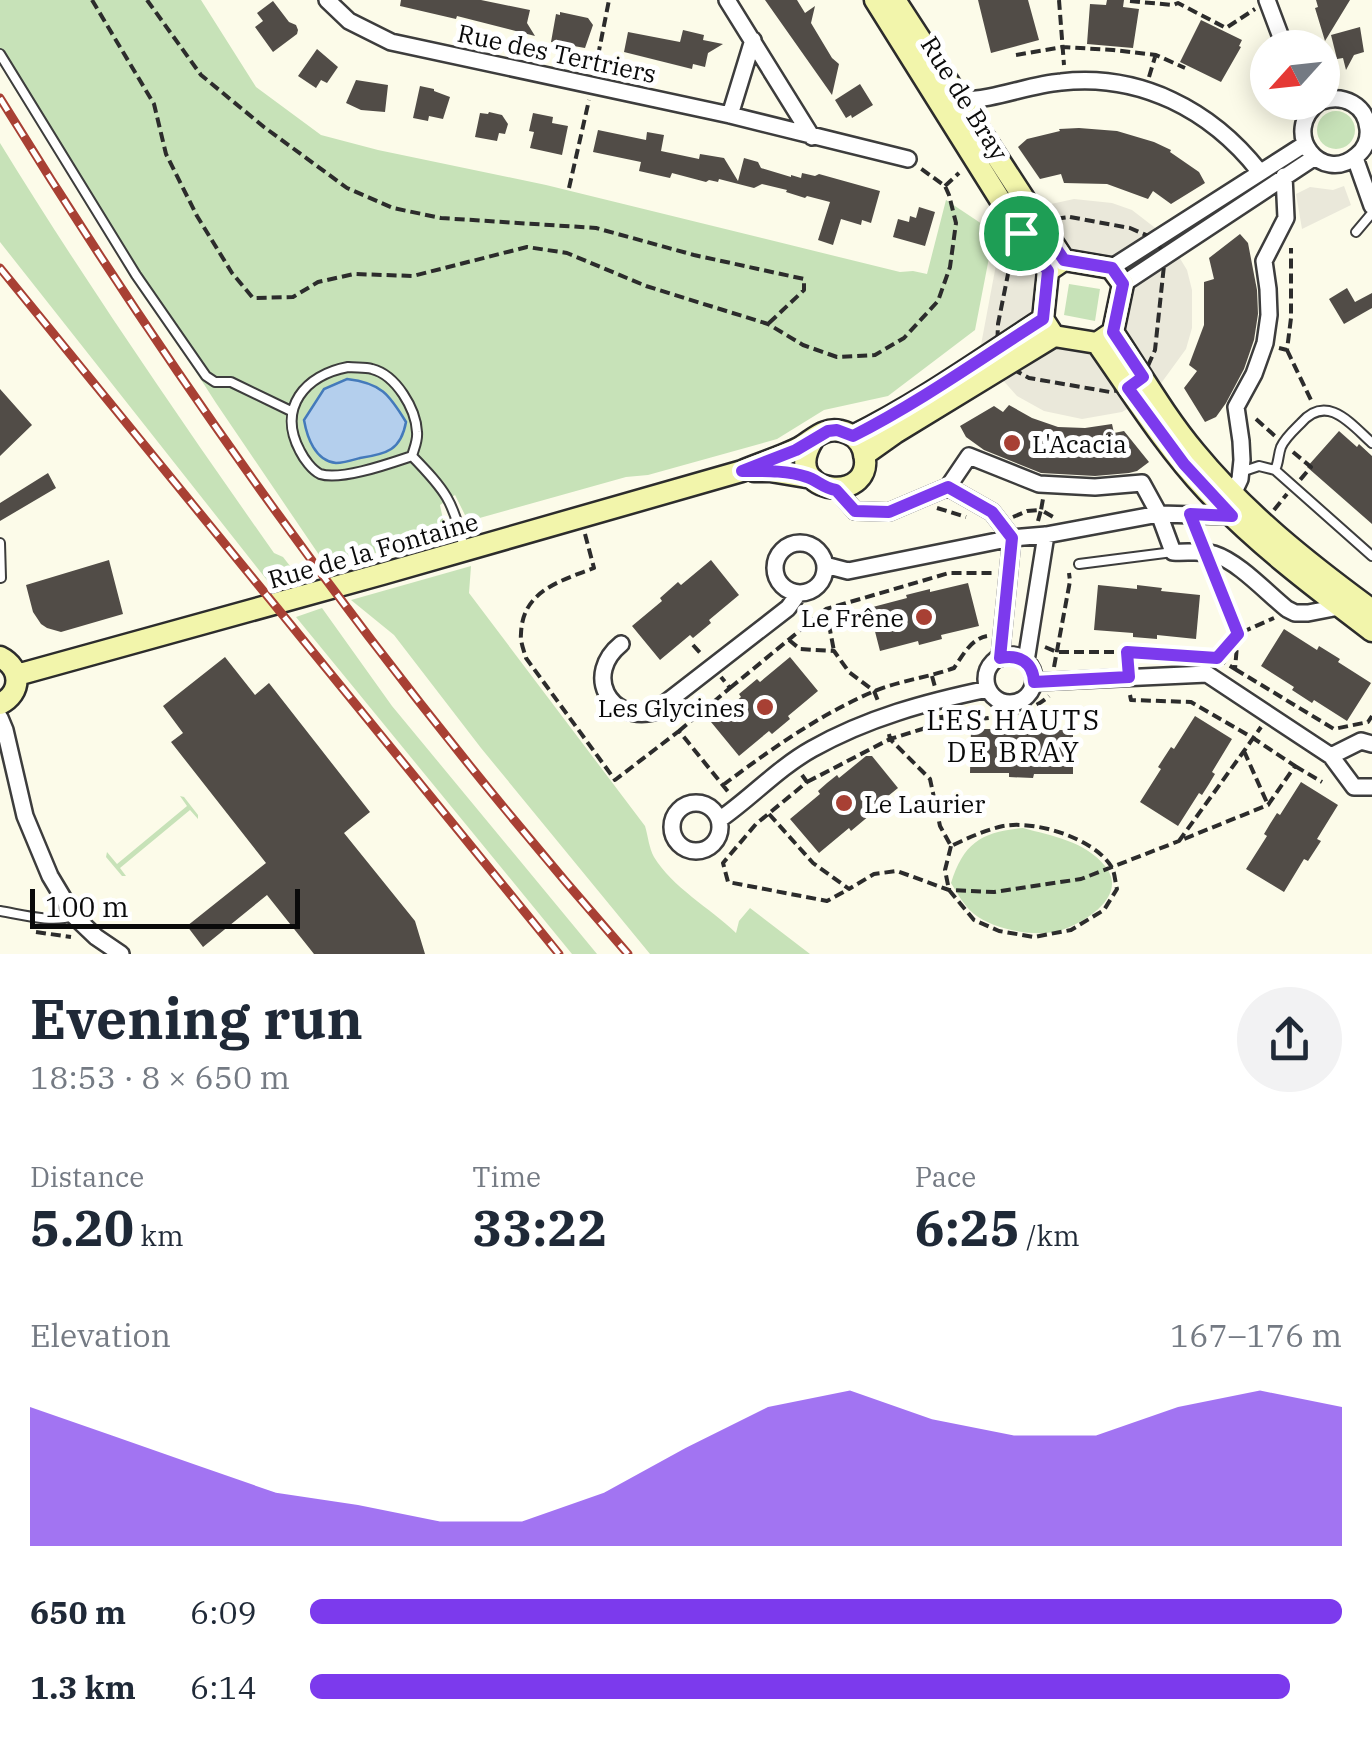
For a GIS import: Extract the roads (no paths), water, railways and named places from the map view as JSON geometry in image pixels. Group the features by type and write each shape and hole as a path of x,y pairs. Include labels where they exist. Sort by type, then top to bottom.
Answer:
{"street":[{"name":"Rue des Tertriers","path":"327,0 348,21 391,42 730,115 908,159"},
{"path":"727,0 812,136"},
{"name":"Rue de Bray","path":"874,0 1056,266"},
{"name":"Rue de Bray","path":"895,0 961,100 1030,227"},
{"path":"1267,0 1278,30"},
{"path":"730,115 753,40"},
{"path":"961,100 1064,81 1114,82 1168,98 1200,114 1235,143 1259,171"},
{"path":"1304,120 1302,132 1310,150 1335,164 1355,158 1368,138 1368,110 1340,98"},
{"path":"1310,150 1259,171 1155,240 1117,276 1105,337 1128,385 1184,464 1281,561 1372,631"},
{"path":"1048,328 1056,266 1117,276 1165,256 1284,176 1310,150"},
{"path":"1355,158 1372,206"},
{"path":"1232,494 1241,472 1237,403 1265,344 1268,315 1264,261 1286,218 1284,176"},
{"path":"859,446 895,433 1048,328 1105,337"},
{"path":"1128,385 1280,539 1372,610"},
{"path":"837,430 859,446 861,475 846,488 827,488 812,478 806,459 813,440 837,430"},
{"name":"Rue de la Fontaine","path":"17,675 742,471 813,440"},
{"path":"836,490 855,511 889,512 948,487 969,456 1039,484 1095,487 1142,482 1160,514 1173,552 1207,552 1230,562 1287,610 1296,613 1340,607"},
{"name":"Rue de la Fontaine","path":"742,471 812,478"},
{"path":"948,487 992,512 1012,538 1000,658"},
{"path":"825,565 848,571 1160,514 1232,516"},
{"path":"1026,661 1010,656 1000,658 988,669 988,689 1000,701 1014,703 1028,695 1034,682 1026,661 1046,535"},
{"path":"805,544 817,550 825,574 821,584 798,594 789,591 775,571 786,548 805,544"},
{"path":"621,644 603,669 606,695 619,709 631,714 654,712 788,608 798,594"},
{"path":"0,657 12,665 17,675 12,695 0,704"},
{"path":"1034,682 1207,674 1331,756 1354,787 1372,787"},
{"path":"719,820 811,750 883,715 988,689"},
{"path":"0,718 25,816 50,876 74,916 121,954"},
{"path":"1331,756 1362,741 1372,744"}],"lane":[{"path":"0,54 136,275 206,376 216,382 231,382 290,411"},
{"path":"1356,232 1372,213"},
{"path":"375,369 394,383 410,406 417,428 412,456 346,474 320,474 299,450 291,430 290,411 316,379 332,370 375,369"},
{"path":"1276,470 1282,444 1315,411 1334,412 1372,443"},
{"path":"412,456 450,499 464,550"},
{"path":"1241,472 1259,466 1276,470 1372,556"},
{"path":"0,543 1,578"},
{"path":"1079,564 1173,552"},
{"path":"0,911 36,917 74,916"}],"water":[{"path":"347,379 368,383 383,392 406,422 401,439 391,449 336,463 317,453 304,420 324,389"}],"railway":[{"path":"0,98 144,322 296,539 457,750 628,954"},
{"path":"0,268 559,954"}],"place":[{"name":"L'Acacia","path":"1012,443"},
{"name":"Le Frêne","path":"924,617"},
{"name":"Les Glycines","path":"765,707"},
{"name":"Le Laurier","path":"844,803"}],"district":[{"name":"LES HAUTS DE BRAY","path":"1014,735"}]}
